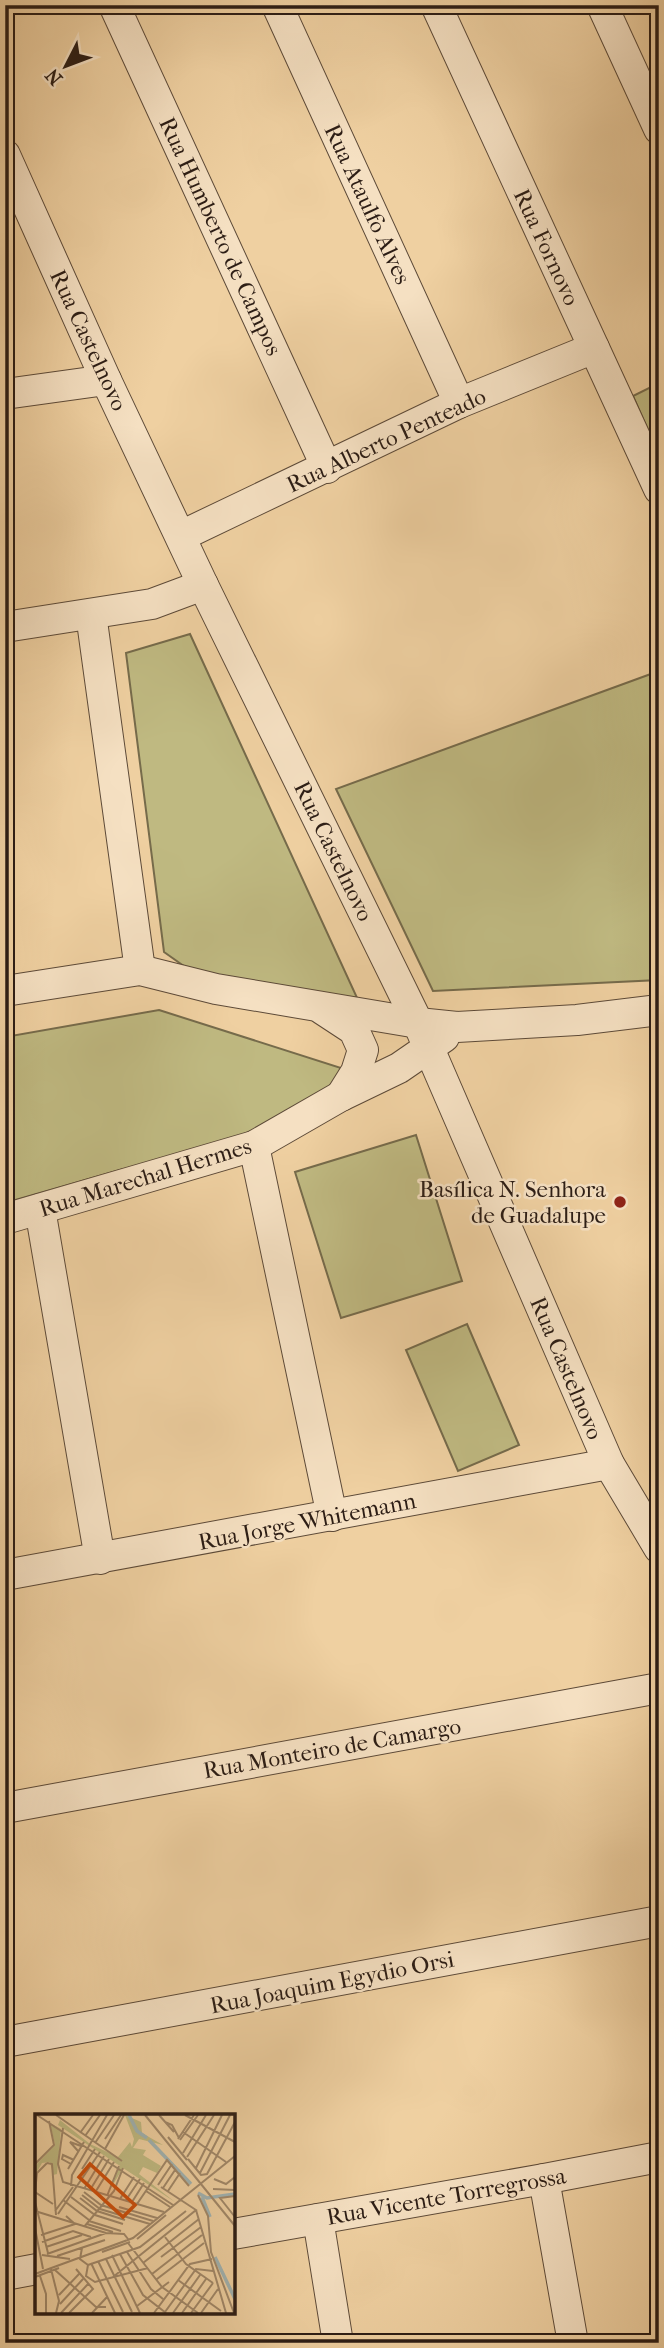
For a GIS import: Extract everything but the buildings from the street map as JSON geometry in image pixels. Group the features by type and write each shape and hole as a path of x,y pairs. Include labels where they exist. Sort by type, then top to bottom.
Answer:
{"street":[{"name":"Rua Humberto de Campos","path":"114,5 327,468"},
{"name":"Rua Ataulfo Alves","path":"276,5 459,403"},
{"name":"Rua Fornovo","path":"436,5 659,489"},
{"path":"602,5 659,129"},
{"name":"Rua Castelnovo","path":"6,159 202,585 424,1036 609,1464 659,1548"},
{"name":"Rua Alberto Penteado","path":"181,536 459,403 594,348"},
{"path":"5,394 106,380"},
{"path":"5,627 152,604 202,585"},
{"path":"91,614 140,970"},
{"path":"5,991 140,970 216,989 314,1004 424,1036"},
{"path":"314,1004 354,1030 363,1050 356,1072 341,1096"},
{"name":"Rua Marechal Hermes","path":"5,1219 254,1146 341,1096 399,1069 424,1036 457,1027 577,1020 659,1010"},
{"path":"254,1146 332,1516"},
{"path":"40,1209 100,1559"},
{"name":"Rua Jorge Whitemann","path":"5,1575 609,1464"},
{"name":"Rua Monteiro de Camargo","path":"5,1808 659,1688"},
{"name":"Rua Joaquim Egydio Orsi","path":"5,2042 659,1921"},
{"name":"Rua Vicente Torregrossa","path":"234,2234 659,2157"},
{"path":"544,2179 573,2343"},
{"path":"318,2218 338,2343"},
{"path":"5,2274 35,2269"}],"shaded area":[{"path":"659,383 659,456 633,396"},
{"path":"190,634 364,1013 191,971 164,952 126,653"},
{"path":"659,671 659,980 433,991 336,789"},
{"path":"159,1010 341,1068 348,1084 297,1117 182,1155 5,1203 5,1037"},
{"path":"416,1135 462,1281 341,1318 295,1172"},
{"path":"467,1324 519,1445 458,1471 406,1350"}],"place":[{"name":"Basílica N. Senhora de Guadalupe","path":"620,1202"}]}
